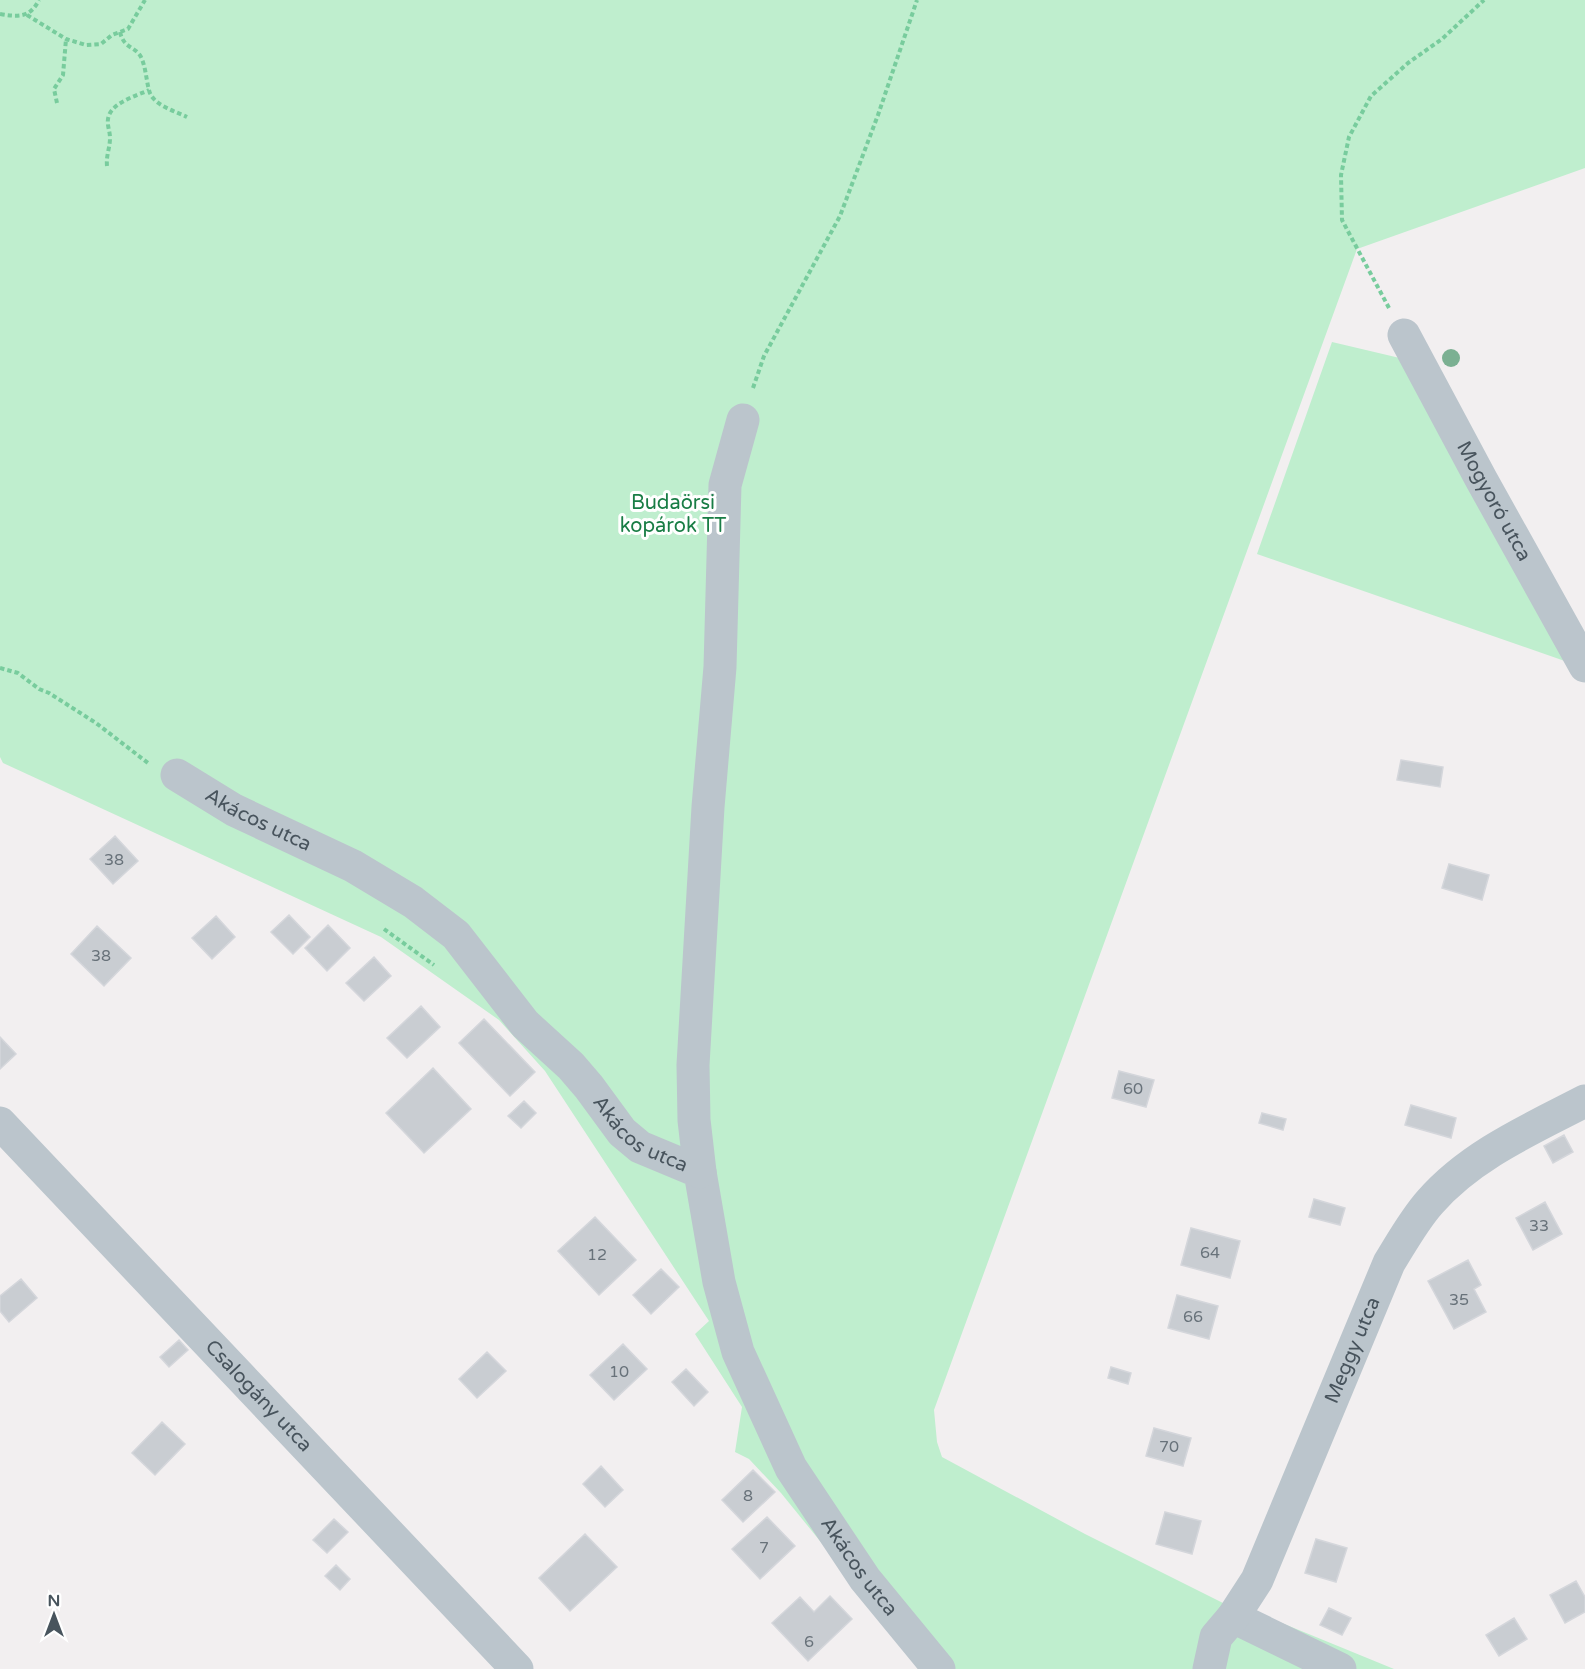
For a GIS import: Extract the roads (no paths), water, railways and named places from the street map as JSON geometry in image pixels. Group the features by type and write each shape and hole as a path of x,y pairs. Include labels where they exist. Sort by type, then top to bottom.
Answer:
{"street":[{"name":"Mogyoró utca","path":"1404,335 1585,666"},
{"path":"700,1172 694,1120 693,1065 708,807 720,668 725,485 743,420"},
{"name":"Akácos utca","path":"177,775 234,810 353,866 413,902 448,928 485,970 525,1024 571,1066 589,1087 622,1132 640,1147 700,1172 719,1282 738,1353 791,1468 865,1579 939,1669"},
{"name":"Meggy utca","path":"1209,1669 1216,1637 1233,1617 1257,1580 1389,1263 1410,1228 1431,1201 1466,1168 1519,1135 1585,1101"},
{"name":"Csalogány utca","path":"0,1124 517,1669"},
{"path":"1233,1617 1340,1669"}],"park label":[{"name":"Budaörsi kopárok TT","path":"673,514"}]}
